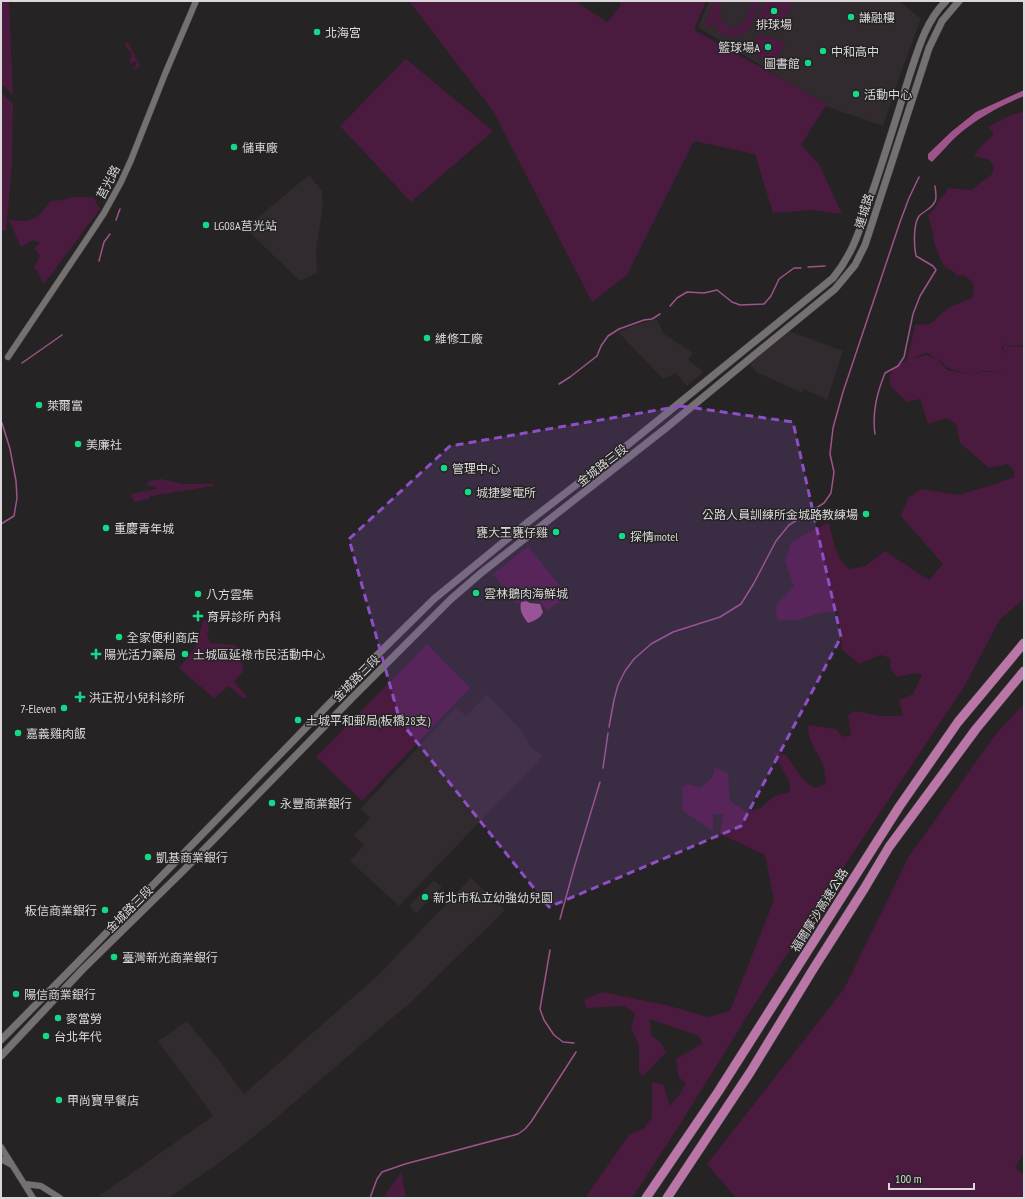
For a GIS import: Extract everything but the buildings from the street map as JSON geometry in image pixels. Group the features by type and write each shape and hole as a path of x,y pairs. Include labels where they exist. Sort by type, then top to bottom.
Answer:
{"highway":[{"name":"福爾摩沙高速公路","path":"646,1198 718,1092 900,807 958,722 1024,643"},
{"path":"667,1198 751,1071 889,847 976,729 1024,671"}],"main road":[{"name":"連城路","path":"716,373 824,287 841,268 857,238 924,32 935,13 946,1"},
{"name":"連城路","path":"722,382 835,289 855,265 865,245 929,48 942,20 959,1"},
{"name":"金城路三段","path":"1,1040 363,669 434,599 716,373"},
{"name":"金城路三段","path":"1,1056 83,969 183,871 451,599 481,573 636,452 722,382"}],"street":[{"name":"莒光路","path":"8,357 104,213 122,180 196,1"},
{"path":"1,1147 15,1167 33,1198"},
{"path":"1,1159 15,1167"},
{"path":"25,1184 41,1186 60,1198"}],"highlighted area":[{"path":"681,406 793,422 841,637 741,826 549,907 400,721 349,539 450,446"}],"shaded area":[{"path":"1,1 9,1 13,95 1,83"},
{"path":"409,1 575,1 607,22 621,5 618,1 706,1 694,30 827,104 801,145 819,164 842,214 813,210 773,213 755,154 694,141 627,275 592,302 493,111"},
{"name":"中和高中","path":"709,1 899,1 921,19 883,126 828,107 698,27"},
{"path":"714,1 723,1 720,9 720,15 724,23 731,27 736,27 744,21 752,1 760,1 750,28 744,33 732,37 722,34 713,21 710,28 704,25"},
{"name":"排球場","path":"765,1 793,1 780,29 756,21"},
{"name":"籃球場A","path":"759,34 785,42 774,66 751,52"},
{"path":"128,42 140,66 136,69 133,68 137,64 135,61 131,64 129,61 132,53 125,46"},
{"path":"406,59 493,131 411,202 340,126"},
{"path":"1024,90 1024,96 981,118 951,141 932,162 928,159 928,154 951,132 976,112"},
{"path":"1,92 13,104 12,164 6,231 1,230"},
{"path":"1024,111 1024,345 1010,346 1003,343 1002,348 1006,354 1003,344 1009,346 1014,347 1024,346 1024,599 1000,619 964,687 754,1005 679,1126 632,1198 585,1198 629,1135 644,1128 652,1117 652,1082 663,1084 670,1106 686,1084 678,1076 676,1059 702,1044 699,1036 650,1019 651,1035 661,1043 666,1052 643,1076 639,1073 639,1046 631,1027 635,1014 624,1006 586,1008 584,1000 602,992 666,1005 708,1017 730,1011 774,900 765,855 720,834 723,814 713,814 713,831 683,811 682,787 689,784 700,788 713,777 714,767 728,773 730,801 747,812 761,808 774,796 790,792 789,781 773,752 786,755 802,778 814,788 826,784 824,767 811,741 808,725 836,729 843,737 851,735 848,716 854,711 881,716 903,716 899,700 913,694 922,675 916,673 897,677 891,670 890,658 881,655 859,664 842,650 838,611 825,612 797,620 778,621 775,606 794,587 785,561 791,542 829,523 835,548 840,559 849,569 865,566 885,551 929,580 943,564 901,516 908,498 921,489 958,495 1014,477 1014,471 1008,464 989,468 960,443 956,424 946,418 928,424 920,399 907,402 891,387 889,377 895,366 907,360 915,325 930,324 948,308 972,298 974,290 972,281 963,275 957,276 942,263 934,242 928,215 935,208 940,198 945,194 948,188 971,190 992,174 994,166 989,160 974,156 985,142 993,135 993,132 988,127 1009,116","holes":["925,353 930,354 950,369 971,374 947,370 939,361 926,355 912,359","982,371 1003,371 982,372 973,375"]},
{"path":"309,175 322,191 323,205 316,249 317,273 300,281 245,228"},
{"path":"73,197 93,197 100,209 44,284 34,267 40,256 34,248 40,243 34,240 21,247 9,220 23,221 33,219 50,201 63,200"},
{"path":"657,319 664,334 693,353 688,360 704,372 687,386 676,373 663,379 618,332 635,325"},
{"path":"790,331 843,351 827,400 804,389 802,393 756,372 750,363"},
{"path":"161,479 183,484 214,484 214,486 150,496 149,499 134,502 131,494 156,489 155,486 149,486 146,484 150,481"},
{"path":"528,546 568,596 547,611 532,593 517,604 493,574"},
{"path":"526,601 540,604 543,612 539,618 528,623 521,611 521,602"},
{"path":"207,620 209,631 207,633 210,643 236,645 244,670 234,682 247,696 244,699 229,686 214,698 179,668 196,646 203,621"},
{"path":"427,644 470,688 362,801 316,757"},
{"path":"487,694 523,732 533,749 543,756 399,906 350,861 364,845 354,835 370,818 360,809 456,707 466,716"},
{"path":"1024,704 1024,1154 1015,1167 1024,1175 1024,1198 736,1198 707,1164 844,989 908,858 995,735"},
{"path":"471,878 505,910 411,1002 268,1125 234,1152 169,1198 96,1198 213,1116 158,1041 187,1021 244,1094 378,975"},
{"name":"新北市私立幼強幼兒園","path":"434,880 442,887 416,914 409,906"},
{"path":"401,1172 406,1198 383,1198"}],"waterway":[{"path":"609,727 618,685 625,671 634,659 651,644 673,632 720,617 741,604 776,541 789,525 824,503 831,493 834,472 830,454 833,428 843,392 900,222 919,177"},
{"path":"875,434 875,410 882,380 885,373 898,366 904,357 913,314 920,296 936,270 933,266 916,256 914,241 919,216 936,200 935,186"},
{"path":"116,220 120,209"},
{"path":"99,261 104,242 110,234"},
{"path":"808,267 825,266"},
{"path":"670,306 677,298 687,292 704,293 717,290 732,302 740,305 764,304 771,296 779,279 794,268 801,268"},
{"path":"559,384 597,356 601,346 608,336 619,329 644,320 652,319 660,314"},
{"path":"22,363 62,335"},
{"path":"1,524 14,516 17,498 16,481 10,449 2,423"},
{"path":"603,768 608,733"},
{"path":"560,919 600,782"},
{"path":"550,950 540,1009 544,1020 554,1035 563,1042 574,1043"},
{"path":"370,1198 377,1179 382,1172 405,1164 518,1134 531,1122 576,1052"}],"place":[{"name":"排球場","path":"774,11"},
{"name":"謙融樓","path":"851,17"},
{"name":"北海宮","path":"317,32"},
{"name":"籃球場A","path":"768,47"},
{"name":"中和高中","path":"823,51"},
{"name":"圖書館","path":"808,63"},
{"name":"活動中心","path":"856,94"},
{"name":"儲車廠","path":"234,147"},
{"name":"LG08A莒光站","path":"206,225"},
{"name":"維修工廠","path":"427,338"},
{"name":"萊爾富","path":"39,405"},
{"name":"美廉社","path":"78,444"},
{"name":"管理中心","path":"444,468"},
{"name":"城捷變電所","path":"468,492"},
{"name":"公路人員訓練所金城路教練場","path":"866,514"},
{"name":"重慶青年城","path":"106,528"},
{"name":"甕大王甕仔雞","path":"556,532"},
{"name":"探情motel","path":"622,536"},
{"name":"雲林鵝肉海鮮城","path":"476,593"},
{"name":"八方雲集","path":"198,594"},
{"name":"育昇診所 內科","path":"198,616"},
{"name":"全家便利商店","path":"119,637"},
{"name":"陽光活力藥局","path":"96,654"},
{"name":"土城區延祿市民活動中心","path":"185,654"},
{"name":"洪正祝小兒科診所","path":"80,697"},
{"name":"7-Eleven","path":"64,708"},
{"name":"土城平和郵局(板橋28支)","path":"298,720"},
{"name":"嘉義雞肉飯","path":"18,733"},
{"name":"永豐商業銀行","path":"272,803"},
{"name":"凱基商業銀行","path":"148,857"},
{"name":"新北市私立幼強幼兒園","path":"425,897"},
{"name":"板信商業銀行","path":"105,910"},
{"name":"臺灣新光商業銀行","path":"114,957"},
{"name":"陽信商業銀行","path":"16,994"},
{"name":"麥當勞","path":"58,1018"},
{"name":"台北年代","path":"46,1036"},
{"name":"甲尚寶早餐店","path":"59,1100"}]}
